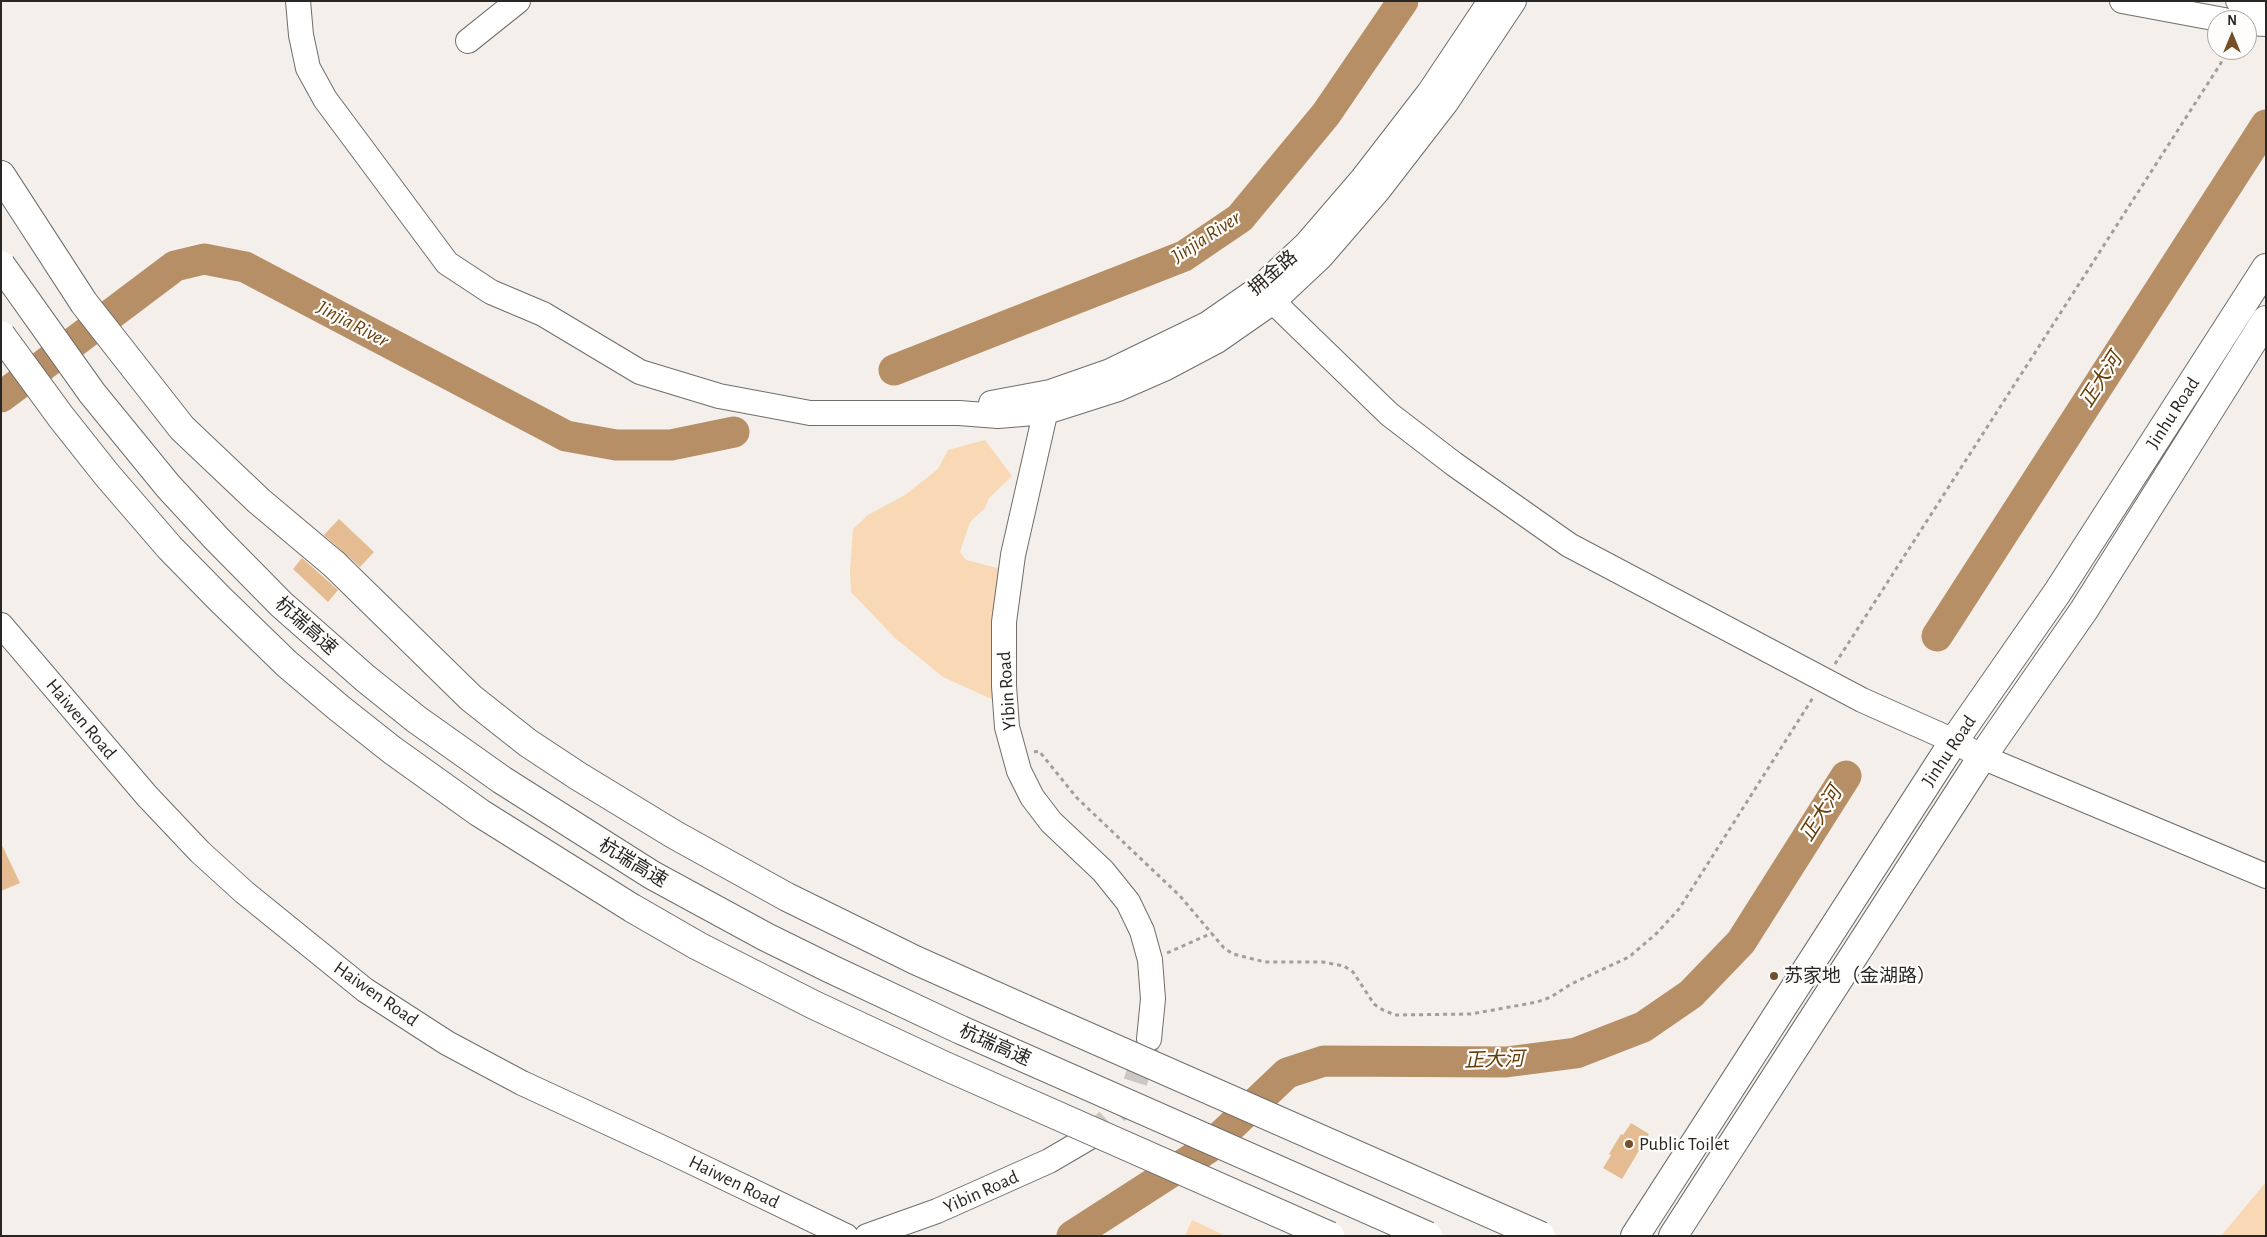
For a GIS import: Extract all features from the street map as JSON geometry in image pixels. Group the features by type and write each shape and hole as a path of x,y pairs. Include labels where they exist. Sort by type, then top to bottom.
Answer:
{"main road":[{"path":"1,175 84,303 182,428 259,501 334,564 470,698 528,743 675,835 787,897 915,960 1541,1236"},
{"name":"杭瑞高速","path":"1,264 63,354 110,416 168,486 216,538 281,604 351,667 416,719 502,780 602,845 660,879 766,937 839,973 970,1034 1428,1236"},
{"name":"Jinhu Road","path":"1635,1236 1954,741 2057,593 2266,268"},
{"name":"Jinhu Road","path":"1673,1236 1982,757 2084,610 2263,329"},
{"name":"杭瑞高速","path":"1,336 107,475 170,548 220,599 281,658 339,708 406,761 480,813 632,908 698,946 814,1005 945,1066 1330,1236"}],"street":[{"name":"拥金路","path":"298,1 300,35 308,68 325,99 447,263 491,292 543,314 640,372 719,396 810,413 958,413 998,416 1048,402 1266,295 1306,244 1362,179 1430,91 1490,1"},
{"path":"468,41 518,1"},
{"path":"1514,1 1446,103 1378,191 1321,258 1266,295 1389,414 1454,464 1569,545 1862,700 1954,741 1982,757 2266,876"},
{"path":"2122,1 2207,17"},
{"path":"2238,1 2266,4"},
{"name":"Yibin Road","path":"1048,402 1013,555 1004,622 1004,686 1007,727 1019,771 1032,797 1051,822 1103,871 1128,902 1142,932 1150,960 1153,1000 1149,1039"},
{"name":"Haiwen Road","path":"1,625 147,796 200,852 244,892 365,990 447,1043 522,1083 668,1150 846,1236"},
{"name":"Yibin Road","path":"867,1236 937,1211 1049,1161 1090,1137"}],"path":[{"path":"1015,757 1039,751 1077,798 1180,896 1233,954 1265,962 1323,962 1344,966 1353,972 1374,1004 1395,1015 1471,1014 1536,1002 1551,997 1571,984 1629,958 1657,933 1679,909 2221,60"},
{"path":"1150,960 1212,933"}],"shaded area":[{"path":"985,440 1012,476 989,498 985,508 970,522 960,552 966,560 1001,569 996,701 943,677 895,638 851,592 850,571 853,529 868,515 905,495 938,469 948,450"},
{"path":"2266,1182 2266,1236 2221,1236"},
{"path":"1192,1220 1226,1236 1185,1236"}],"building":[{"path":"339,519 374,552 360,567 324,535"},
{"path":"302,558 338,590 328,602 293,569"},
{"path":"1,843 20,883 1,891"},
{"name":"Public Toilet","path":"1631,1123 1649,1134 1622,1179 1603,1168 1621,1134 1623,1135"}],"waterway":[{"name":"Jinjia River","path":"894,370 1184,256 1240,218 1326,114 1403,1"},
{"name":"正大河","path":"1937,636 2266,125"},
{"name":"Jinjia River","path":"1,397 175,266 204,259 245,267 566,436 616,445 671,445 734,432"},
{"name":"正大河","path":"1072,1236 1207,1149 1287,1073 1324,1061 1506,1062 1576,1053 1643,1027 1691,994 1741,942 1846,776"}],"tunnel":[{"path":"1090,1137 1121,1108 1135,1083 1148,1043"}],"place":[{"name":"苏家地（金湖路）","path":"1774,976"},
{"name":"Public Toilet","path":"1629,1144"}]}
